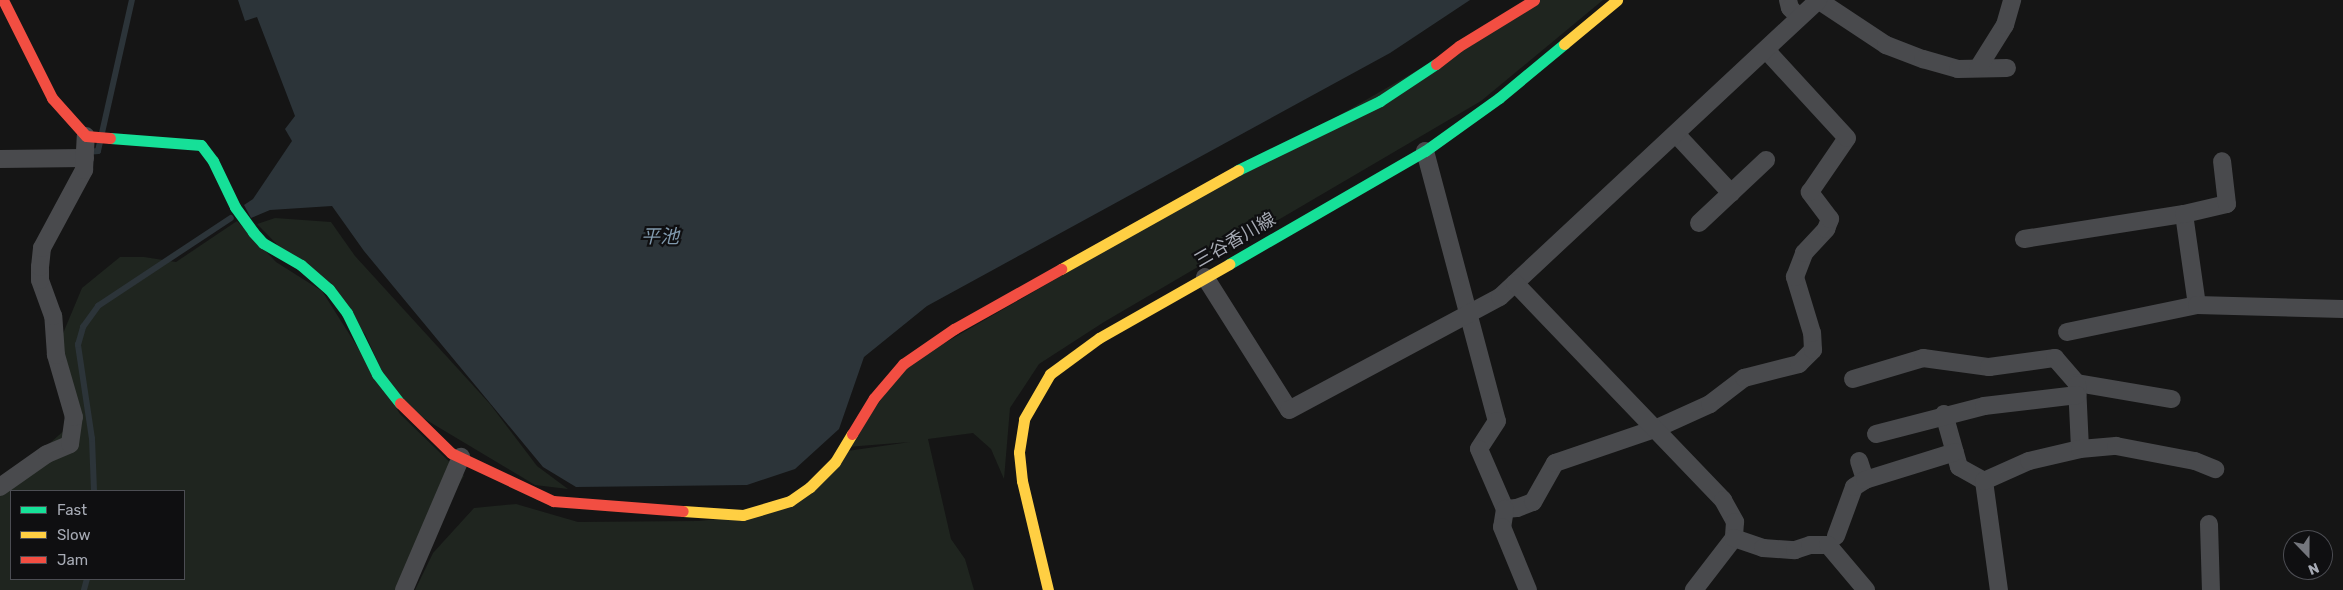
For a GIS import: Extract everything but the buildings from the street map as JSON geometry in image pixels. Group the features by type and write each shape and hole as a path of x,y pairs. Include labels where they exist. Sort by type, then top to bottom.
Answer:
{"street":[{"path":"3,0 52,98 86,136 201,145 214,161 252,232 263,243 301,265 329,289 347,313 377,374 431,437 461,457 553,501 743,515 790,501 810,487 835,462 874,398 903,364 954,328 1238,170 1380,101 1421,76 1459,46 1534,0"},
{"name":"三谷香川線","path":"1048,590 1022,480 1019,452 1024,419 1050,374 1072,355 1425,151 1499,98 1617,0"},
{"path":"1788,0 1790,8 1799,17"},
{"path":"1205,277 1289,410 1500,297 1818,0 1886,45 1958,69 2007,68"},
{"path":"1978,68 2005,25 2012,0"},
{"path":"1504,509 1533,502 1555,463 1655,429 1710,404 1744,378 1799,364 1814,350 1812,333 1795,277 1804,252 1826,229 1830,219 1810,192 1847,138 1766,50"},
{"path":"1676,134 1731,193"},
{"path":"0,487 47,454 70,444 74,417 56,355 53,316 40,280 40,267 42,248 84,170 86,136"},
{"path":"1425,151 1498,421 1479,449 1504,509 1502,527 1528,590"},
{"path":"0,159 85,158"},
{"path":"1699,223 1766,160"},
{"path":"2024,239 2184,214 2227,204 2222,161"},
{"path":"2184,214 2197,305"},
{"path":"1515,283 1723,500 1735,522 1734,538 1694,590"},
{"path":"2067,332 2197,305 2343,310"},
{"path":"1853,379 1923,358 1989,367 2055,358 2077,389 2080,449"},
{"path":"1876,434 1944,414 2077,389 2172,399"},
{"path":"1944,414 1960,467 1984,481"},
{"path":"1984,481 2029,461 2080,449 2116,446 2195,461 2215,469"},
{"path":"1836,536 1854,488 1865,480 1955,452"},
{"path":"404,590 461,457"},
{"path":"1859,461 1865,480"},
{"path":"1984,481 1998,590"},
{"path":"2209,524 2211,590"},
{"path":"1734,538 1763,548 1795,550 1810,544 1828,545 1866,590"}],"shaded area":[{"path":"1539,0 1603,0 1481,101 1104,322 1039,364 1010,408 1004,479 991,449 973,433 928,439 951,539 965,559 974,590 415,590 433,553 474,508 516,504 578,522 698,521 769,514 847,451 910,442 847,447 905,366"},
{"path":"275,218 331,222 355,256 490,404 537,466 568,489 535,485 418,415 387,382 365,334 257,224"},
{"path":"237,221 276,262 322,291 400,414 464,476 428,531 395,590 0,590 0,487 67,428 59,343 82,288 120,257 144,257 176,262"}],"water":[{"name":"平池","path":"238,0 1470,0 1390,53 927,306 864,357 839,429 795,469 747,485 576,487 543,467 364,251 332,206 270,210 251,218 244,205 253,199 292,141 285,129 295,116 257,17 245,21"}],"waterway":[{"path":"102,133 132,0"},
{"path":"87,152 98,151 100,142"},
{"path":"94,490 92,439 78,345 83,327 98,306 231,218"},
{"path":"84,590 87,580"}],"traffic: fast":[{"path":"1229,264 1425,151 1499,98 1564,44"},
{"path":"1238,170 1380,101 1436,64"},
{"path":"110,138 201,145 213,161 235,207 253,232 263,243 301,265 329,289 347,313 377,374 400,403"}],"traffic: slow":[{"path":"1564,44 1617,0"},
{"path":"1061,269 1238,170"},
{"path":"1048,590 1022,481 1019,452 1024,419 1050,374 1099,338 1229,264"},
{"path":"683,511 743,515 790,501 810,487 835,462 852,434"}],"traffic: jam":[{"path":"3,0 52,98 86,136 110,138"},
{"path":"1436,64 1459,46 1534,0"},
{"path":"852,434 874,398 903,364 954,329 1061,269"},
{"path":"400,403 451,453 553,501 683,511"}]}
